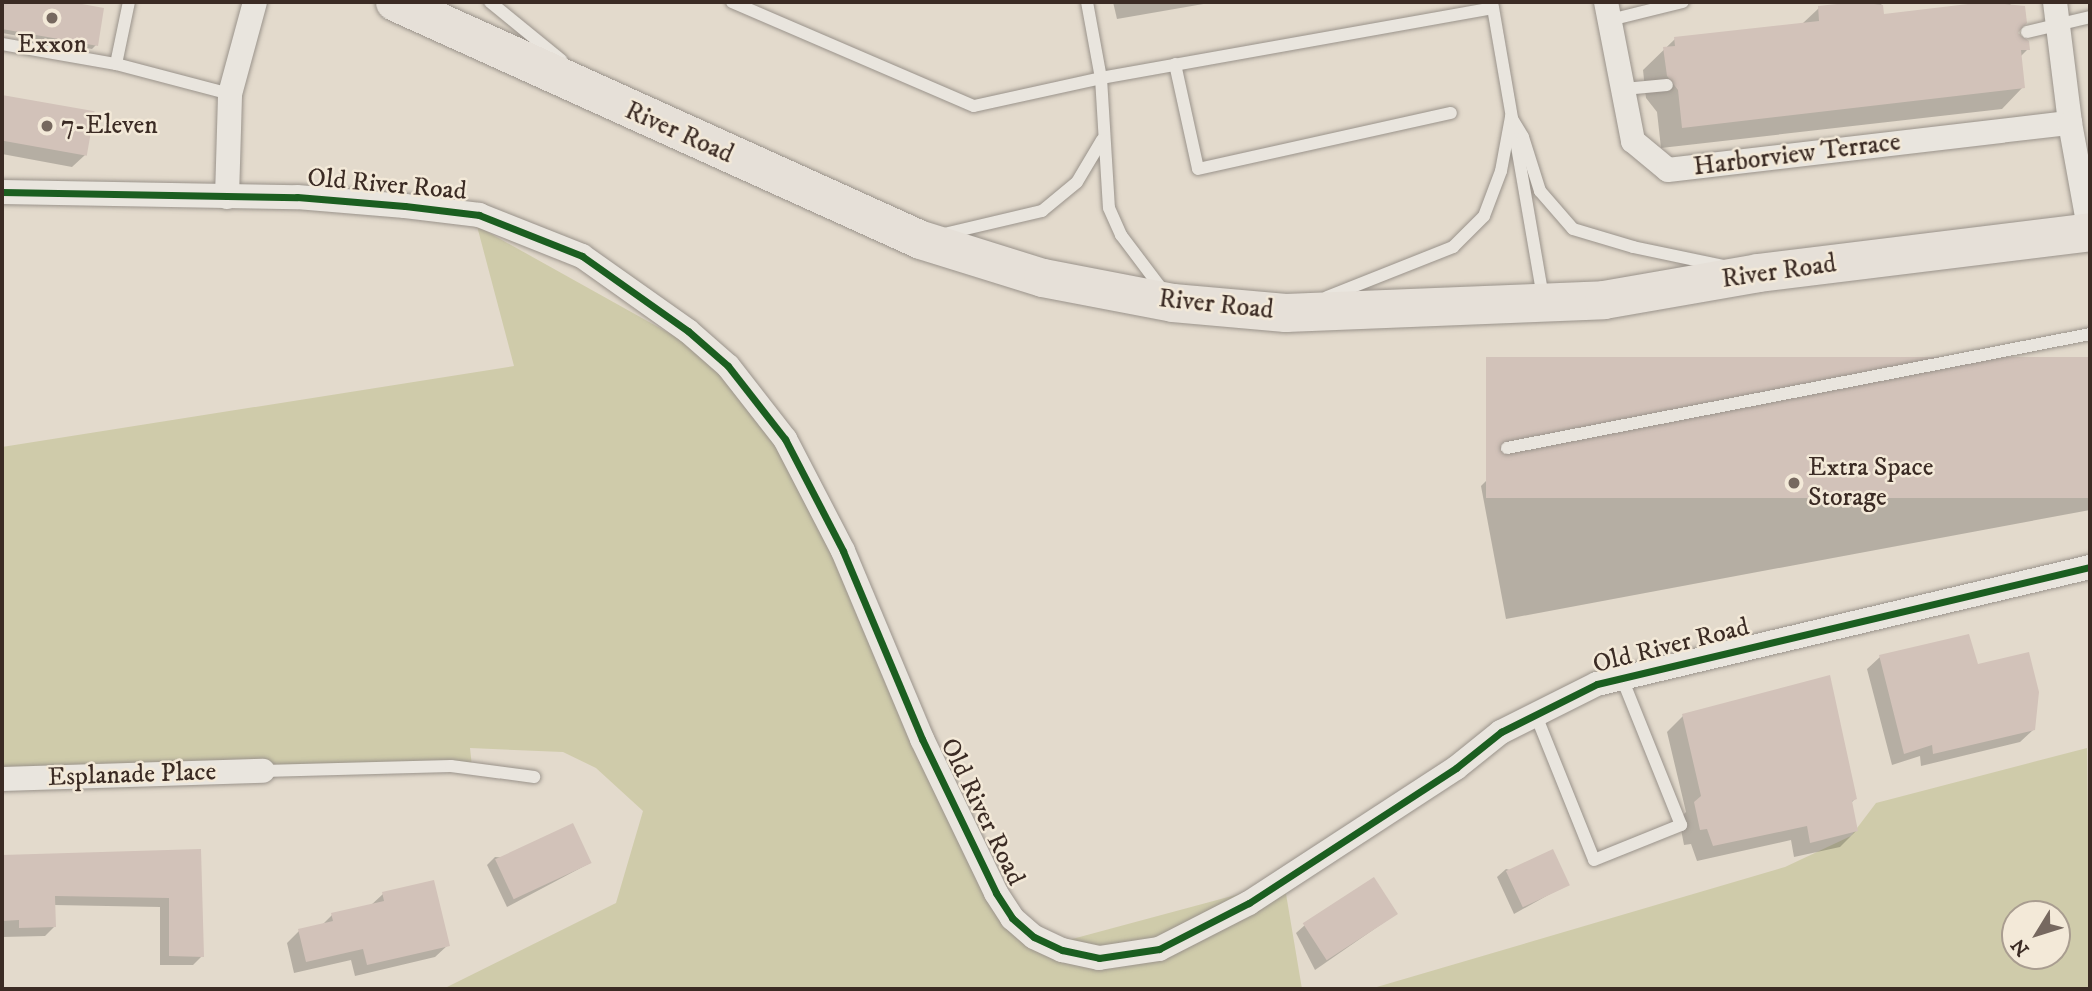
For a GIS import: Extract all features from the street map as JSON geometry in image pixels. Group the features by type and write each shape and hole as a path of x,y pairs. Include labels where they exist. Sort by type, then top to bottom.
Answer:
{"main road":[{"name":"River Road","path":"395,2 613,103 921,240 1043,278 1172,303 1286,313 1604,300 1758,273 2090,232"}],"street":[{"path":"227,197 230,94 255,2"},
{"name":"Harborview Terrace","path":"1608,11 1633,141 1668,170 2070,123"},
{"path":"2057,13 2070,123 2090,232"},
{"name":"Old River Road","path":"2,192 297,198 479,215 582,256 688,331 729,366 785,439 815,490 922,739 1012,918 1034,937 1062,950 1099,958 1159,949 1249,903 1535,713 1597,684 2090,568"},
{"name":"Esplanade Place","path":"2,779 263,771"}],"lane":[{"path":"116,64 129,2"},
{"path":"490,2 613,103"},
{"path":"732,2 974,106 1101,78 1492,5 1545,304"},
{"path":"1087,2 1101,78 1102,140 1109,208 1121,235 1172,303"},
{"path":"1608,11 1683,2"},
{"path":"2028,32 2057,13 2090,17"},
{"path":"2,44 116,64 230,94"},
{"path":"1175,64 1198,169 1451,113"},
{"path":"1624,89 1667,85"},
{"path":"1511,117 1523,136 1540,191 1573,229 1633,247 1758,273"},
{"path":"1286,313 1452,247 1484,216 1501,171 1511,117"},
{"path":"921,240 1042,211 1077,182 1102,140"},
{"path":"1507,448 2090,334"},
{"path":"1535,713 1594,860 1681,825 1622,678"},
{"path":"263,771 451,766 534,777"}],"shaded area":[{"path":"477,226 728,366 829,521 1035,949 1284,882 1302,989 443,989 616,903 643,811 596,768 563,752 470,748 472,767 2,779 2,447 514,366"},
{"path":"2087,748 2090,989 1370,989 1785,867 1851,836 1876,803"}],"building":[{"name":"Exxon","path":"2,2 71,2 104,8 98,46 2,29"},
{"path":"1856,2 1883,5 1884,14 1985,2 2025,6 2027,23 2018,33 2029,41 2030,50 2021,50 2025,88 1682,128 1678,90 1667,76 1663,47 1675,46 1674,37 1819,21 1818,6"},
{"name":"7-Eleven","path":"2,95 95,111 87,156 2,141"},
{"path":"1486,357 2090,357 2090,498 1486,498"},
{"path":"1969,634 1978,664 2029,652 2039,692 2035,730 1933,754 1932,745 1904,754 1879,655"},
{"path":"1830,675 1857,799 1852,801 1858,831 1810,843 1807,826 1713,846 1707,829 1700,830 1694,802 1701,796 1682,714"},
{"path":"573,823 592,863 514,899 495,859"},
{"path":"201,849 204,957 169,956 169,898 55,896 56,927 19,928 19,920 2,921 2,855"},
{"path":"1553,849 1570,885 1523,907 1506,871"},
{"path":"1374,877 1398,914 1327,960 1303,923"},
{"path":"434,880 450,946 367,965 363,949 306,962 298,929 333,921 331,913 384,901 382,892"}],"cycle path":[{"path":"2,192 297,197 405,206 479,215 582,256 688,331 728,366 785,439 843,551 922,739 996,893 1012,918 1034,937 1062,950 1099,958 1159,949 1249,903 1456,768 1501,732 1597,684 2090,567"}],"place":[{"name":"Exxon","path":"52,18"},
{"name":"7-Eleven","path":"47,126"},
{"name":"Extra Space Storage","path":"1794,483"}]}
